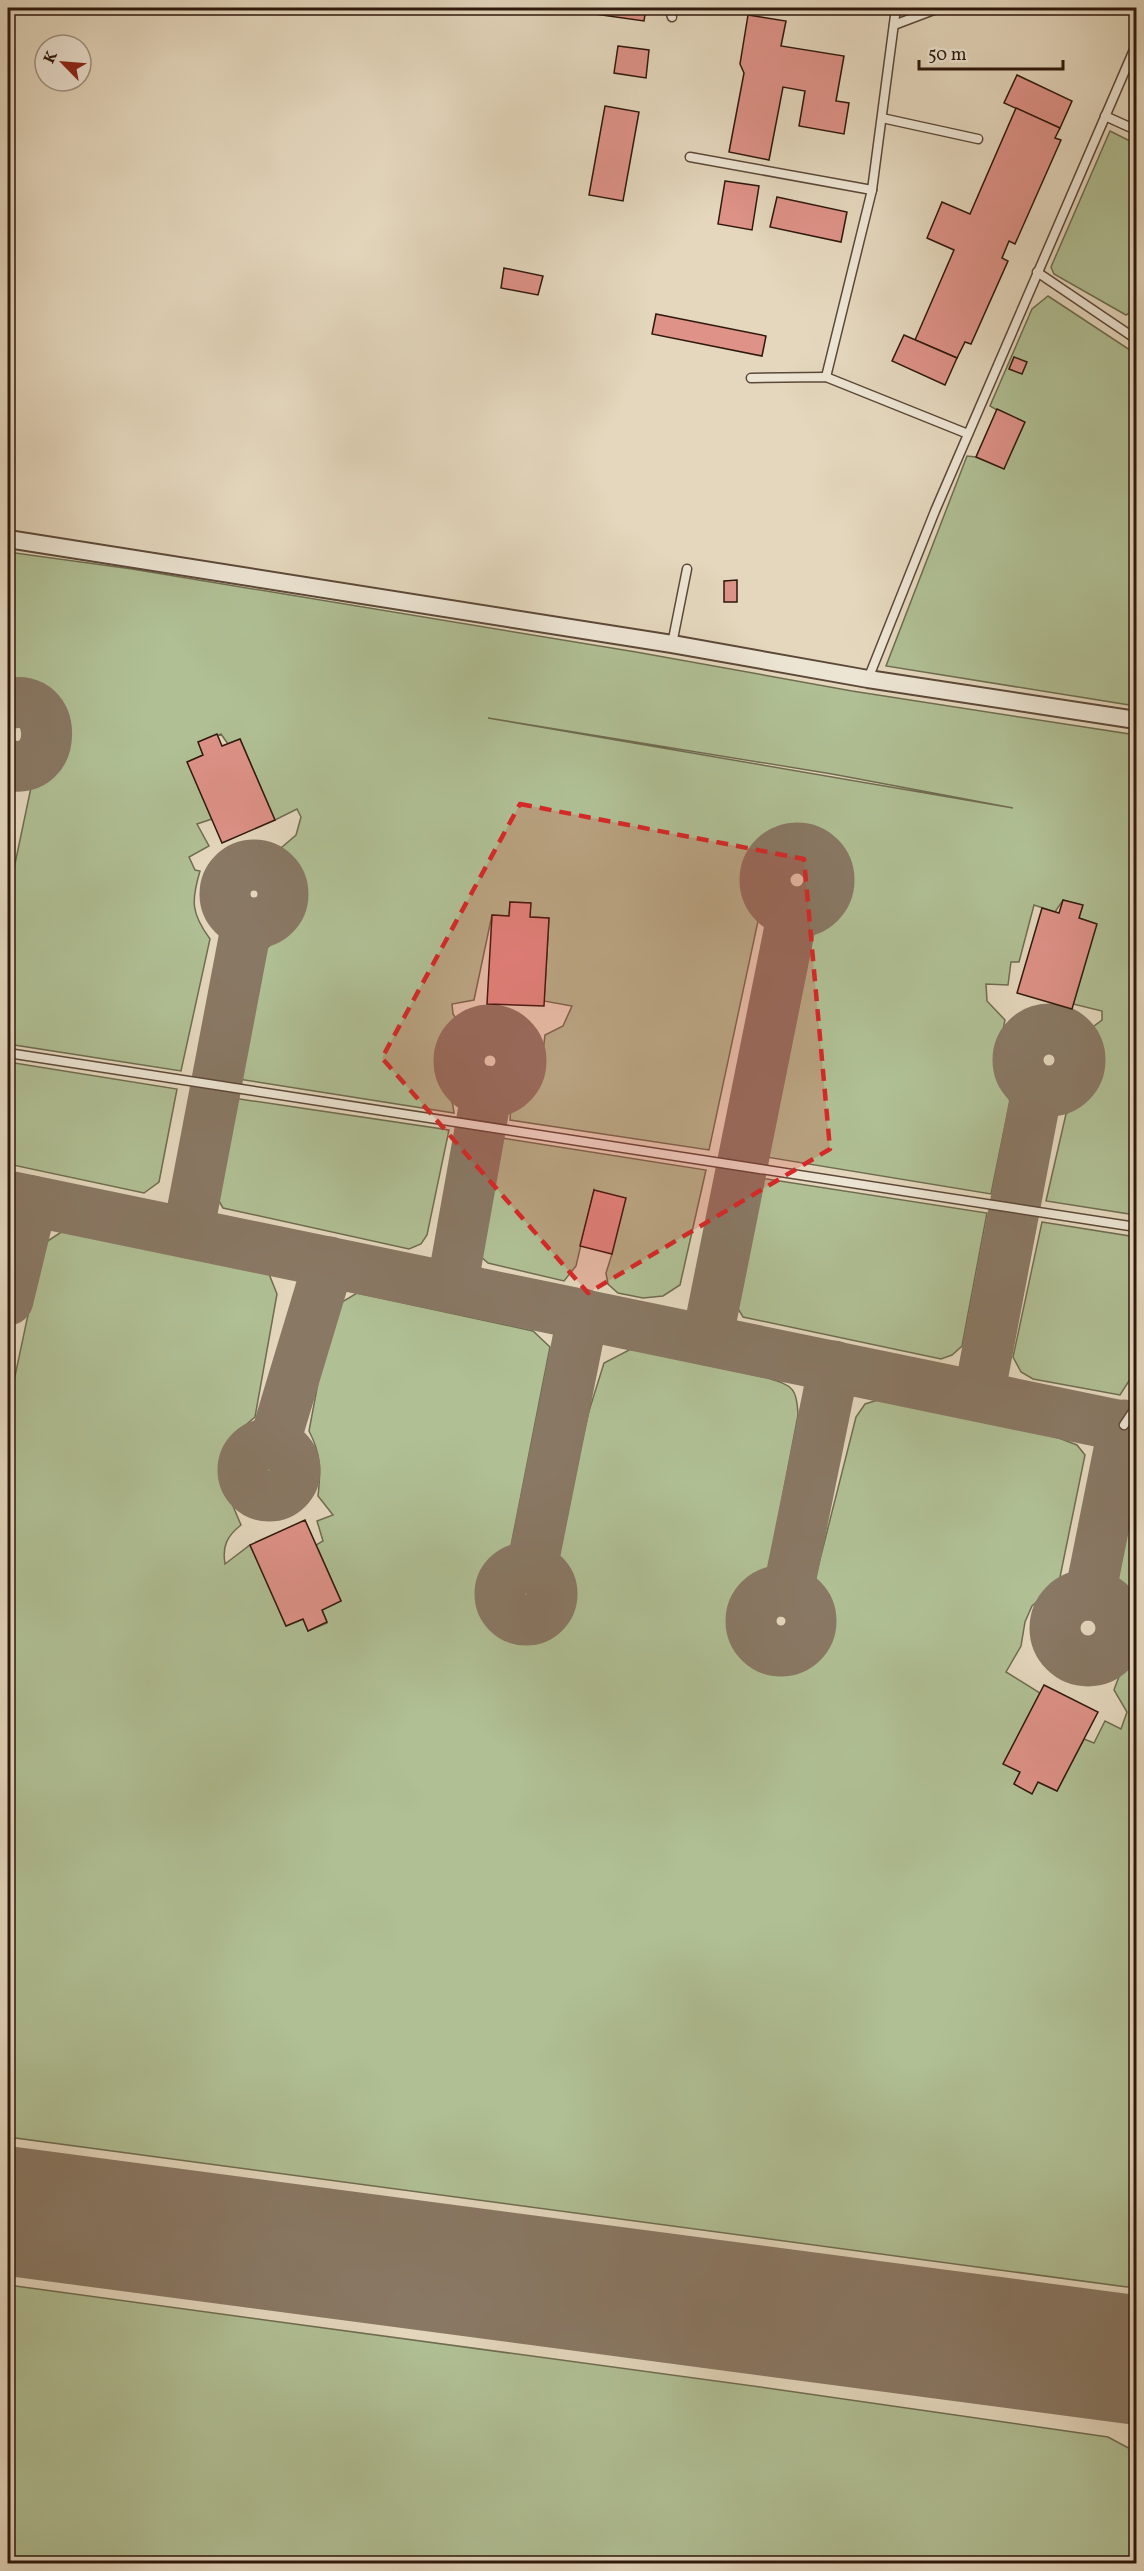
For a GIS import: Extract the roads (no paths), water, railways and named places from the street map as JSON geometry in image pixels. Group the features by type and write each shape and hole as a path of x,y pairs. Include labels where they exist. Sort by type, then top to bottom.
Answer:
{"street":[{"path":"8,539 672,644 868,679 1137,720"}],"lane":[{"path":"826,377 872,190 896,8"},
{"path":"894,25 939,8"},
{"path":"868,679 968,434 1137,45"},
{"path":"1105,116 1137,130"},
{"path":"882,118 978,139"},
{"path":"690,157 872,190"},
{"path":"1037,272 1134,338 1137,324"},
{"path":"751,378 826,377 968,434"},
{"path":"672,644 687,569"},
{"path":"8,1053 1137,1227"},
{"path":"1124,1425 1137,1407"}]}
